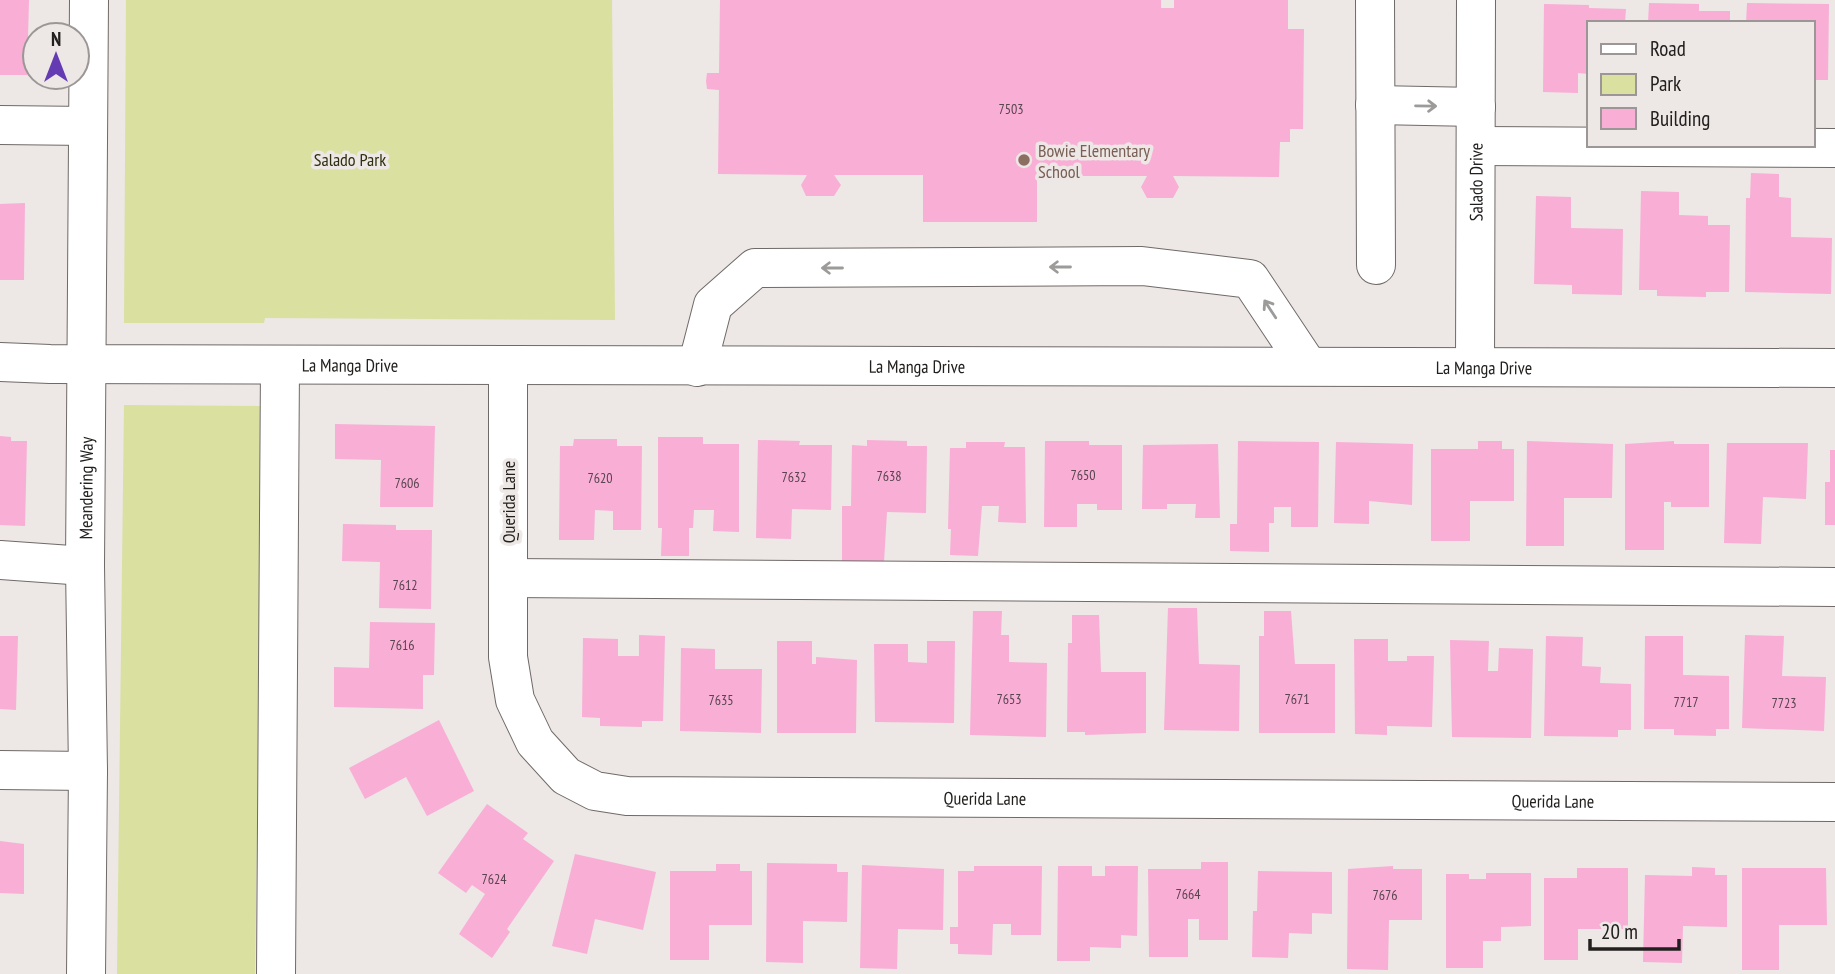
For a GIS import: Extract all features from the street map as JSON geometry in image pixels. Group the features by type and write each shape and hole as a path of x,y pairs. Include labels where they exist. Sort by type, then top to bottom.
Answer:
{"street":[{"name":"Meandering Way","path":"86,974 88,771 85,566 89,0"},
{"path":"1375,0 1376,265"},
{"name":"Salado Drive","path":"1475,366 1476,0"},
{"path":"1376,105 1476,107"},
{"path":"0,125 88,126"},
{"path":"1476,146 1587,147"},
{"path":"1656,147 1835,148"},
{"path":"696,367 713,305 755,268 1128,266 1250,279 1308,366"},
{"name":"La Manga Drive","path":"0,362 696,367 1835,368"},
{"path":"276,974 280,365"},
{"name":"Querida Lane","path":"508,366 508,657 514,700 535,742 566,776 595,791 641,796 1835,802"},
{"path":"0,560 85,566"},
{"path":"508,578 1835,587"},
{"path":"0,770 88,771"}],"green space":[{"name":"Salado Park","path":"126,0 612,0 615,320 265,318 264,323 124,323"},
{"path":"124,405 263,406 255,974 117,974"}],"building":[{"path":"0,0 29,0 28,21 21,21 21,75 0,75"},
{"path":"720,0 1161,0 1161,8 1174,8 1174,0 1288,0 1288,29 1304,29 1303,129 1290,129 1290,142 1280,142 1279,177 1173,176 1179,187 1173,198 1147,198 1141,187 1147,176 1037,176 1037,222 923,222 923,175 834,175 841,185 834,196 806,196 801,185 807,175 718,174 719,90 707,89 706,81 707,73 719,73"},
{"path":"1649,3 1699,4 1699,11 1730,11 1730,21 1648,21"},
{"path":"1747,3 1829,4 1828,80 1814,80 1814,21 1746,21"},
{"path":"1544,4 1626,9 1625,21 1587,21 1587,74 1578,73 1578,93 1543,92"},
{"path":"1751,173 1779,174 1779,197 1791,198 1791,237 1832,238 1831,294 1745,292 1746,198 1750,198"},
{"path":"1641,191 1679,192 1679,215 1708,216 1708,225 1730,225 1729,292 1706,292 1706,297 1657,296 1657,290 1639,290"},
{"path":"1536,196 1571,197 1571,228 1623,229 1622,295 1572,294 1572,285 1534,284"},
{"path":"25,203 24,280 0,280 0,204"},
{"path":"335,424 435,426 433,507 380,507 381,460 335,459"},
{"path":"0,436 11,437 11,441 27,441 25,526 0,525"},
{"path":"658,437 703,437 703,444 739,444 739,532 713,531 714,510 694,510 693,528 689,528 689,556 661,556 662,528 658,528"},
{"path":"574,439 617,439 617,446 642,446 641,530 613,530 613,511 595,510 594,540 559,540 560,446 573,446"},
{"path":"758,440 800,441 799,445 832,445 831,510 792,509 791,539 756,538"},
{"path":"867,440 907,441 907,446 927,446 926,513 887,512 884,562 842,561 842,506 851,506 852,445 867,446"},
{"path":"1045,441 1089,441 1089,445 1122,445 1122,510 1097,510 1097,504 1077,504 1077,527 1044,527"},
{"path":"1238,441 1319,442 1318,527 1291,527 1291,507 1274,507 1274,523 1269,523 1269,552 1230,551 1230,524 1237,524"},
{"path":"1478,441 1502,441 1502,449 1514,449 1514,501 1470,501 1470,541 1431,541 1431,449 1478,449"},
{"path":"1527,441 1613,444 1612,498 1564,498 1564,546 1526,546"},
{"path":"1674,441 1674,444 1709,444 1709,507 1671,507 1671,502 1664,502 1664,550 1625,550 1625,444"},
{"path":"966,442 1005,442 1004,447 1025,447 1026,523 998,522 999,506 982,506 978,556 950,555 950,448 966,448"},
{"path":"1336,442 1413,444 1412,505 1369,501 1369,524 1334,523"},
{"path":"1727,443 1808,443 1806,499 1763,497 1761,544 1724,543"},
{"path":"1218,444 1220,518 1195,518 1196,504 1167,504 1167,509 1142,509 1143,445"},
{"path":"1830,450 1835,450 1835,525 1825,525 1825,482 1830,482"},
{"path":"343,524 396,525 396,530 432,530 431,609 379,608 380,562 342,561"},
{"path":"1168,608 1197,608 1199,664 1240,665 1239,731 1164,730"},
{"path":"973,611 1002,611 1001,635 1009,635 1009,662 1047,663 1046,737 970,735"},
{"path":"1264,611 1291,611 1295,664 1335,664 1335,733 1259,733 1259,636 1264,636"},
{"path":"1072,615 1099,615 1101,672 1146,672 1146,733 1085,735 1085,732 1067,732 1068,643 1072,643"},
{"path":"370,622 435,623 434,675 423,675 423,709 334,707 334,667 369,668"},
{"path":"639,635 665,636 663,721 642,721 642,727 600,726 600,718 582,717 583,638 618,639 618,656 639,656"},
{"path":"1745,635 1784,636 1782,676 1826,677 1824,731 1742,728"},
{"path":"0,636 18,636 16,710 0,709"},
{"path":"1546,636 1583,637 1582,666 1601,667 1600,683 1631,684 1631,730 1618,730 1618,737 1544,736"},
{"path":"1645,636 1683,636 1683,675 1729,676 1729,729 1716,729 1716,736 1674,735 1674,729 1644,729"},
{"path":"1354,639 1388,639 1388,661 1407,661 1407,656 1434,656 1432,727 1387,726 1387,735 1355,734"},
{"path":"1450,640 1489,641 1488,671 1498,671 1499,648 1533,649 1531,738 1452,737"},
{"path":"777,641 812,641 812,664 816,664 816,657 857,660 856,733 777,733"},
{"path":"927,641 955,641 954,723 875,722 874,644 908,644 908,662 927,663"},
{"path":"681,648 715,649 715,669 762,669 761,733 680,731"},
{"path":"439,720 474,791 427,816 406,777 365,799 349,768"},
{"path":"487,804 528,833 523,839 554,861 507,929 510,932 492,958 459,934 485,894 472,885 466,893 438,873"},
{"path":"0,841 24,844 24,894 0,893"},
{"path":"575,854 656,872 643,930 595,919 587,954 552,946"},
{"path":"1201,862 1228,862 1228,940 1199,940 1199,919 1188,919 1188,957 1149,957 1148,869 1201,869"},
{"path":"767,863 837,864 837,872 848,872 847,922 803,921 803,963 766,962"},
{"path":"716,864 740,864 740,871 752,871 752,925 709,925 709,960 670,960 670,871 716,871"},
{"path":"862,865 944,869 943,930 898,929 897,969 860,968"},
{"path":"974,866 1042,866 1041,935 1011,935 1011,924 993,924 992,955 958,954 958,944 950,944 950,927 958,927 958,871 974,871"},
{"path":"1058,866 1092,866 1092,876 1105,876 1105,866 1138,866 1137,936 1121,935 1121,948 1090,947 1090,961 1057,961"},
{"path":"1393,866 1393,869 1422,869 1422,920 1389,920 1388,970 1347,969 1348,869"},
{"path":"1692,867 1715,868 1715,875 1727,875 1727,927 1683,926 1682,963 1643,962 1645,875 1692,876"},
{"path":"1577,868 1628,868 1628,929 1578,929 1578,960 1544,960 1544,878 1577,878"},
{"path":"1742,868 1826,868 1827,925 1779,925 1779,970 1742,970"},
{"path":"1258,871 1332,872 1332,914 1312,913 1312,934 1289,933 1288,958 1252,957 1253,911 1257,911"},
{"path":"1486,873 1531,873 1531,926 1501,927 1501,941 1483,941 1483,968 1446,968 1446,874 1469,874 1469,879 1486,879"}],"place":[{"name":"Bowie Elementary School","path":"1024,160"}]}
